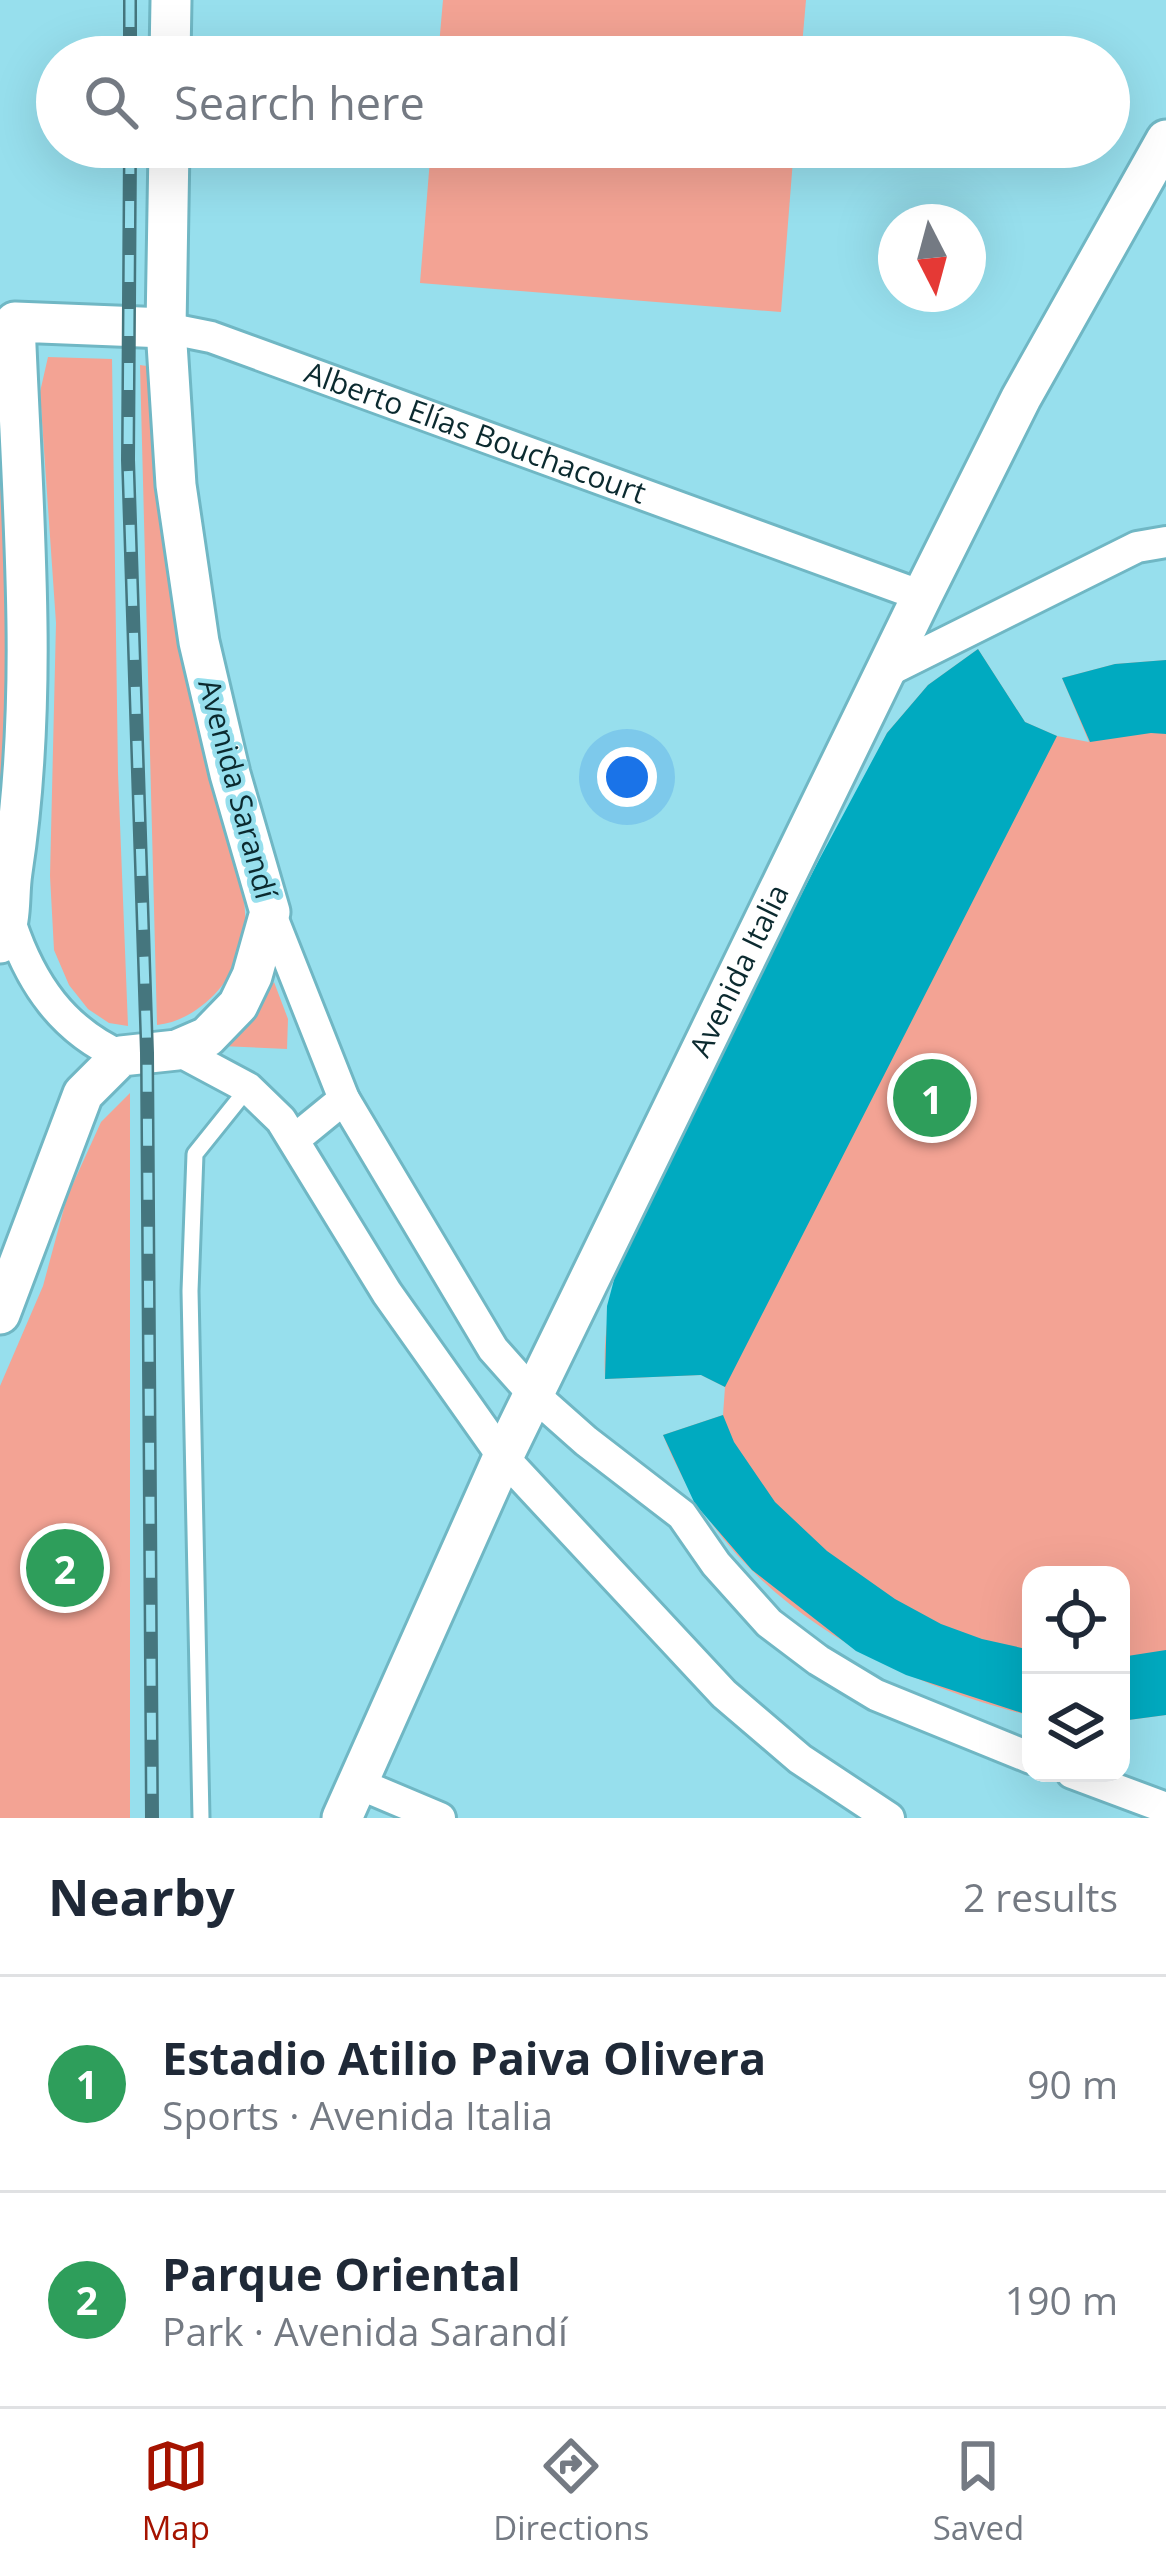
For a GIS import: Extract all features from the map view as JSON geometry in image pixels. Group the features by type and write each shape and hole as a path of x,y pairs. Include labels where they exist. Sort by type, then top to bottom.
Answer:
{"street":[{"path":"170,36 171,0"},
{"name":"Avenida Italia","path":"350,1801 502,1457 922,596 1021,398 1166,140"},
{"name":"Avenida Sarandí","path":"121,1056 177,1050 207,1037 238,1005 252,976 270,912 199,642 176,485 166,328 169,168"},
{"path":"0,1314 83,1094 121,1056 93,1043 60,1016 31,974 5,904 23,799 29,686 7,318"},
{"name":"Alberto Elías Bouchacourt","path":"7,318 166,328 211,338 922,596"},
{"path":"886,672 1137,547 1166,542"},
{"path":"270,912 344,1099 493,1349 533,1394 682,1515 738,1590 769,1623 818,1660 876,1694 1022,1754"},
{"path":"177,1050 248,1088 281,1120 387,1292 502,1457 724,1694 800,1759 889,1818"},
{"path":"295,1139 344,1099"},
{"path":"1096,1782 1166,1808"},
{"path":"350,1801 440,1818"}],"lane":[{"path":"202,1818 190,1291 195,1154 248,1088"}],"shaded area":[{"path":"443,0 806,0 803,36 440,36"},
{"path":"429,168 792,168 781,312 420,283"},
{"path":"48,357 112,359 118,773 128,1026 109,1023 88,1009 69,985 54,950 50,876 56,623 40,392"},
{"path":"140,365 147,366 162,521 187,674 236,856 246,925 242,950 219,989 184,1017 157,1025"},
{"path":"0,481 14,619 7,815 0,808"},
{"path":"978,649 1025,722 1057,736 1089,742 1062,678 1115,664 1166,660 1166,1715 1130,1720 1130,1566 1022,1566 1022,1713 972,1699 915,1678 811,1620 765,1583 725,1540 690,1491 663,1435 723,1415 725,1387 701,1375 605,1379 612,1294 639,1213 887,733 928,685"},
{"path":"274,982 288,1019 287,1049 221,1046 247,1027"},
{"path":"130,1093 130,1818 0,1818 0,1386 43,1286 67,1197 101,1122"}],"building":[{"path":"978,649 1025,722 1057,736 725,1387 701,1375 605,1379 607,1306 639,1213 820,858 887,733 928,685"},
{"path":"1166,660 1166,734 1090,742 1062,678 1115,664"},
{"path":"723,1415 734,1442 775,1502 827,1551 895,1599 941,1624 1022,1648 1022,1713 906,1675 856,1651 752,1570 695,1504 663,1435"},
{"path":"1166,1650 1166,1715 1130,1720 1130,1656"}],"railway":[{"path":"130,0 130,36"},
{"path":"130,168 128,460 147,1053 152,1818"}],"place":[{"name":"Estadio Atilio Paiva Olivera","path":"932,1098"},
{"name":"Parque Oriental","path":"65,1568"}]}
